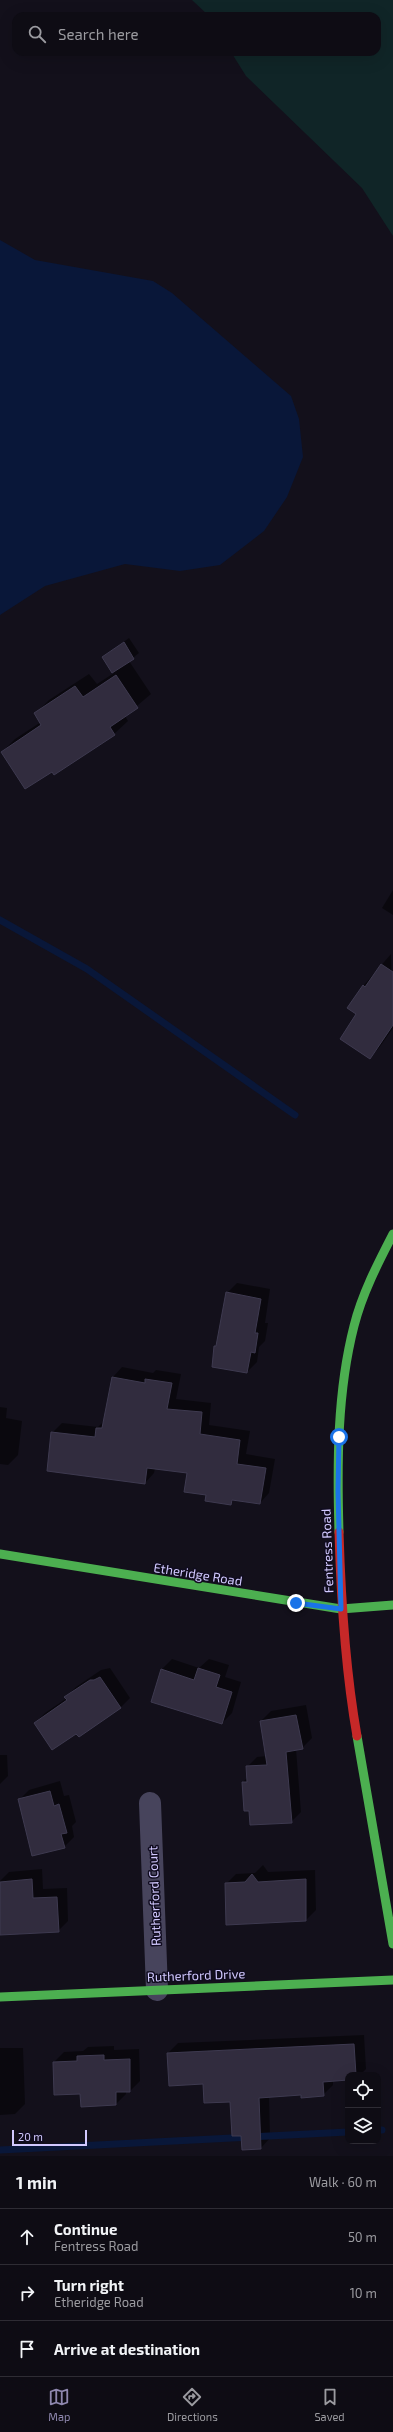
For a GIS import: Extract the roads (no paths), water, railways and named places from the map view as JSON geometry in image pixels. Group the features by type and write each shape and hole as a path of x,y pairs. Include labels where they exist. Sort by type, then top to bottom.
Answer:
{"street":[{"name":"Fentress Road","path":"393,1234 372,1274 354,1325 343,1379 338,1491 341,1609 349,1689 393,1944"},
{"name":"Etheridge Road","path":"0,1554 341,1609 393,1605"},
{"name":"Rutherford Court","path":"150,1803 157,1990"},
{"name":"Rutherford Drive","path":"0,1997 393,1980"}],"water":[{"path":"0,240 35,260 153,281 172,293 291,396 299,419 303,457 287,497 264,531 220,565 180,571 125,564 45,586 0,615"}],"waterway":[{"path":"0,920 87,969 295,1115"},
{"path":"0,2150 345,2132"}]}
